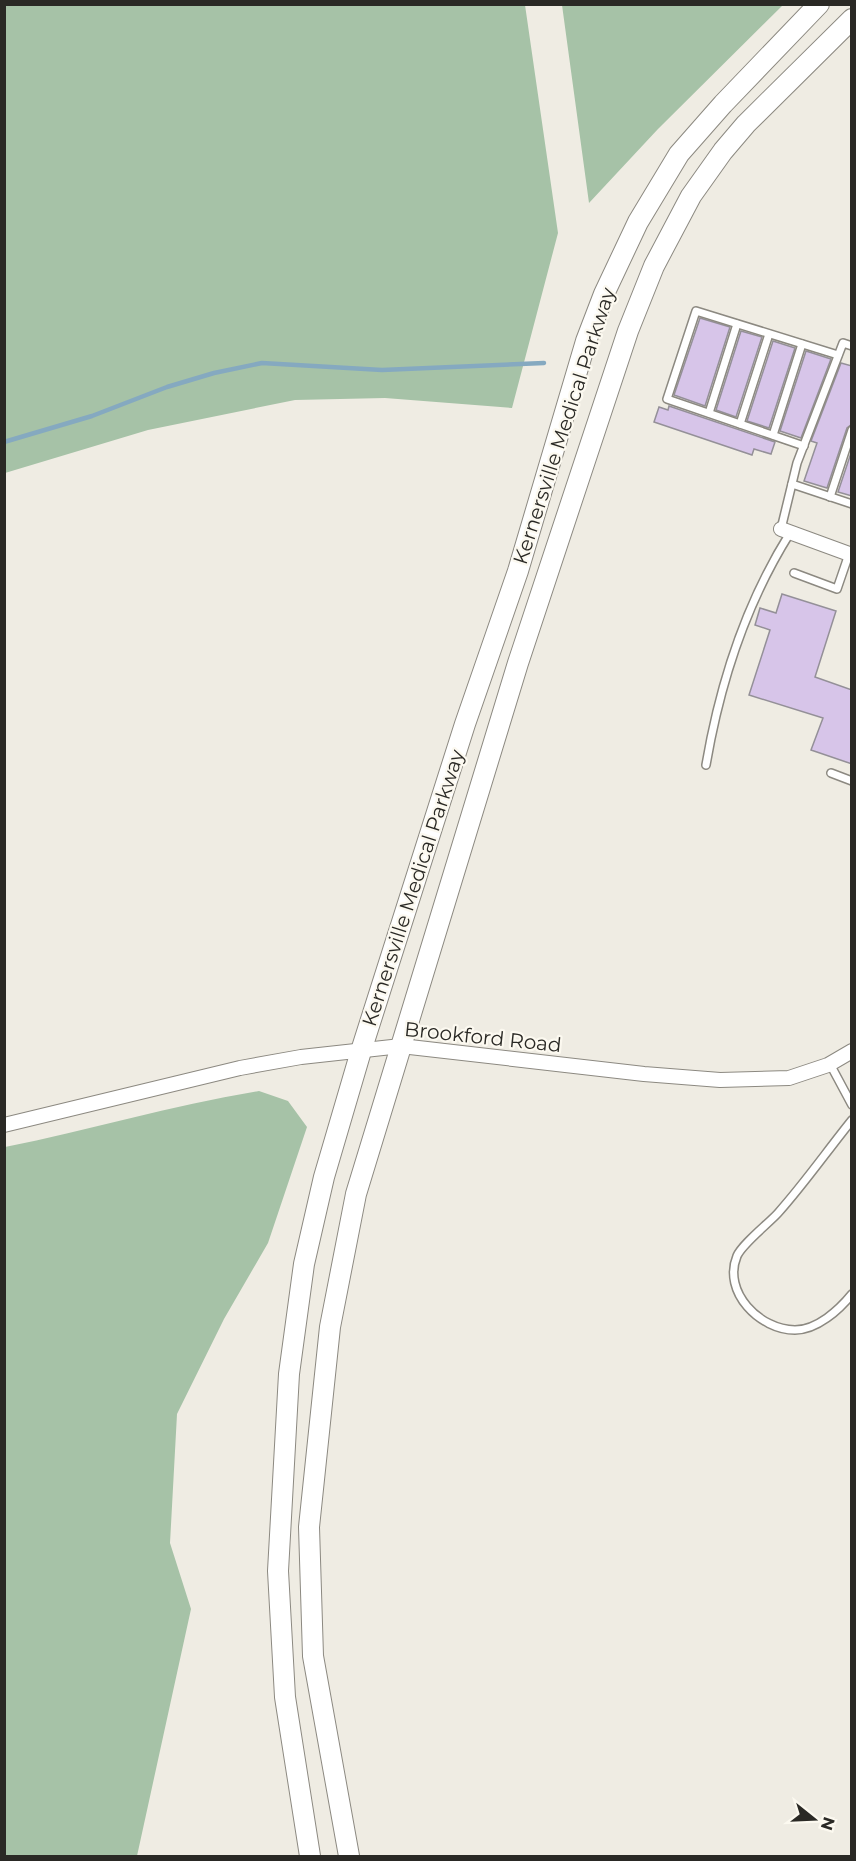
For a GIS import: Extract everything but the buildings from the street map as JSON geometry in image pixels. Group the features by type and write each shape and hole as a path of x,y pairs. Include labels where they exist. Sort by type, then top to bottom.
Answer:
{"main road":[{"name":"Kernersville Medical Parkway","path":"310,1857 285,1697 279,1581 280,1527 289,1374 304,1264 324,1177 361,1051 503,613 586,341 608,285 638,222 679,154 723,104 819,4"},
{"name":"Kernersville Medical Parkway","path":"349,1857 312,1656 309,1527 324,1378 342,1261 356,1194 533,622 628,331 654,266 691,196 723,151 746,124 852,19"},
{"path":"723,104 746,124"},
{"path":"503,613 533,622"},
{"path":"280,1527 309,1527"}],"street":[{"path":"786,531 850,554"},
{"name":"Brookford Road","path":"4,1125 240,1068 401,1046 644,1074 720,1080 789,1078 830,1064 852,1051"}],"lane":[{"path":"804,446 667,399 696,311 838,355"},
{"path":"709,413 737,324"},
{"path":"740,424 769,334"},
{"path":"706,765 714,719 749,608 786,531 792,484 804,446 843,343 852,346"},
{"path":"773,435 802,344"},
{"path":"830,497 852,430"},
{"path":"792,484 852,504"},
{"path":"794,573 837,589 850,554"},
{"path":"831,774 852,781"},
{"path":"830,1064 852,1105"},
{"path":"852,1120 778,1213 737,1254 733,1277 741,1297 758,1318 774,1326 796,1330 822,1322 852,1294"}],"green space":[{"path":"5,4 525,5 558,233 512,408 385,398 295,400 148,430 5,473"},
{"path":"562,4 783,5 658,129 589,203"},
{"path":"259,1091 288,1101 307,1127 268,1243 224,1319 177,1414 170,1543 191,1609 137,1856 5,1856 5,1147 195,1103"}],"waterway":[{"path":"4,442 92,416 167,387 214,373 262,363 382,370 544,363"}]}
